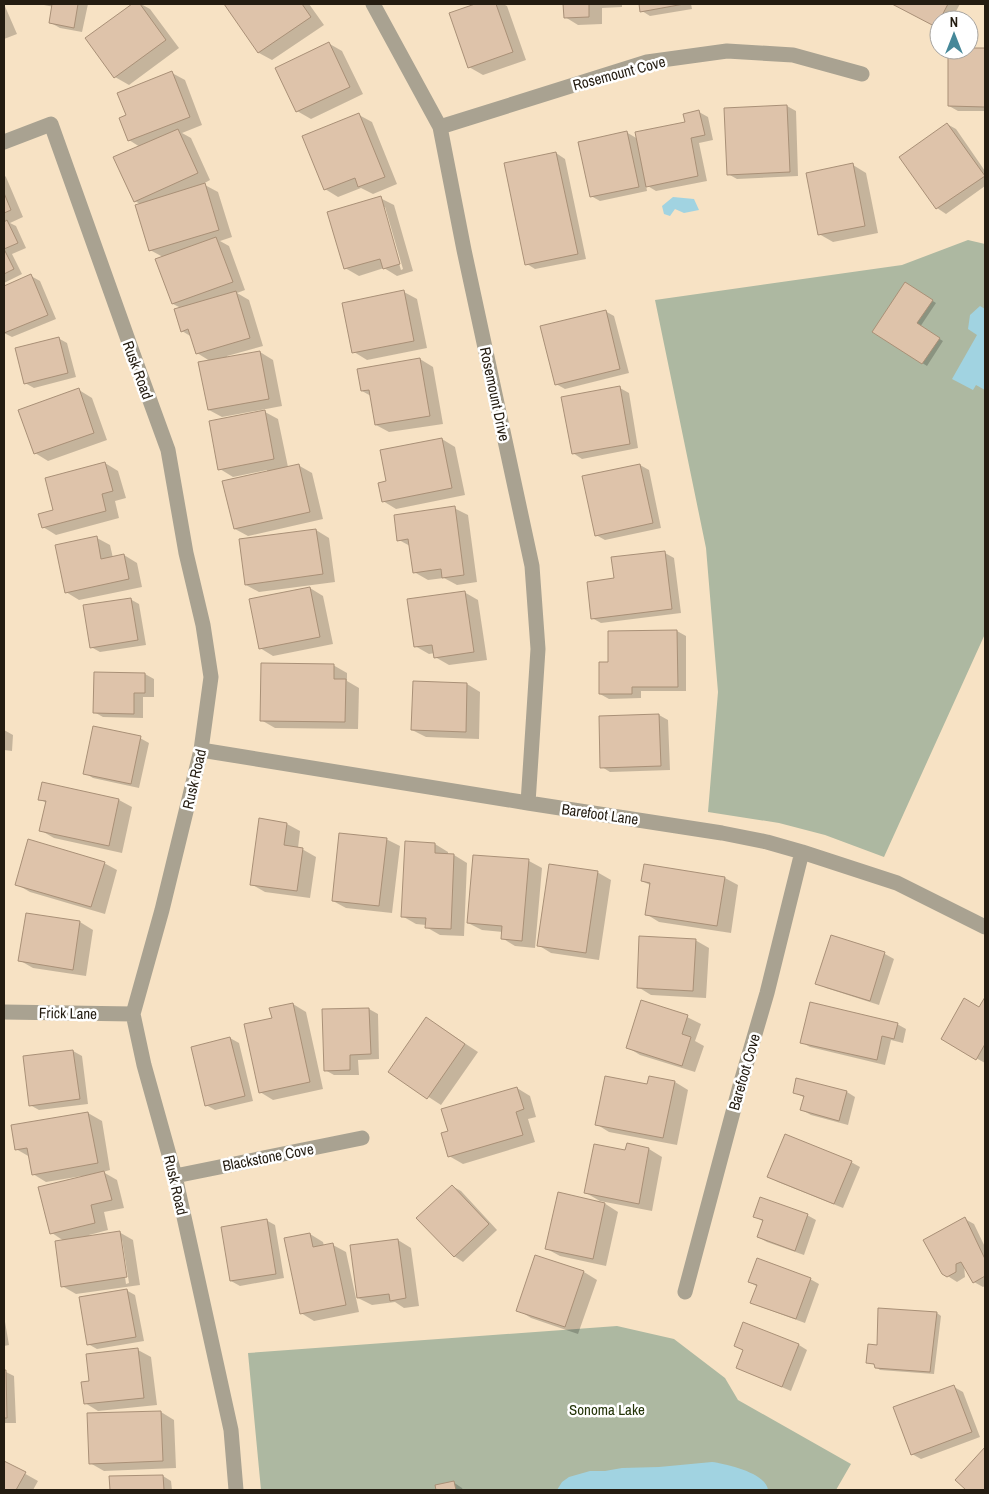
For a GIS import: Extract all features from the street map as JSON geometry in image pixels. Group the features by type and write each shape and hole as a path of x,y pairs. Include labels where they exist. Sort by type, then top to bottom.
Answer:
{"street":[{"name":"Rosemount Drive","path":"373,4 440,127 464,250 532,566 538,649 528,804"},
{"name":"Rosemount Cove","path":"440,127 647,62 727,51 793,56 862,74"},
{"name":"Rusk Road","path":"4,142 51,124 168,450 186,553 203,625 211,677 201,750 162,910 133,1014 144,1064 174,1176 231,1430 236,1490"},
{"name":"Barefoot Lane","path":"201,750 528,804 722,833 767,842 897,884 985,927"},
{"name":"Barefoot Cove","path":"685,1292 741,1082 767,993 802,852"},
{"name":"Frick Lane","path":"4,1012 133,1014"},
{"name":"Blackstone Cove","path":"174,1176 362,1138"}],"green space":[{"path":"968,240 985,244 985,634 884,857 825,835 779,823 708,812 718,692 706,548 655,300 902,265"},
{"name":"Sonoma Lake","path":"617,1326 674,1339 725,1378 738,1400 851,1464 836,1490 261,1490 248,1353"}],"water":[{"path":"673,197 694,199 699,210 684,213 675,209 670,216 664,214 662,206"},
{"path":"980,306 985,309 985,390 976,385 973,390 952,379 977,335 968,329 970,315"},
{"path":"712,1462 736,1467 753,1474 766,1484 768,1490 557,1490 562,1482 569,1477 590,1471"}],"building":[{"path":"52,4 78,4 74,28 49,23"},
{"path":"132,4 140,4 166,40 114,78 85,38"},
{"path":"224,4 302,4 311,17 258,53"},
{"path":"475,4 496,4 513,52 468,68 449,13"},
{"path":"563,4 589,4 589,17 564,18"},
{"path":"639,4 684,4 640,12"},
{"path":"892,4 948,4 945,10 929,10 929,23"},
{"path":"329,42 350,87 296,112 275,68"},
{"path":"979,48 985,48 985,107 948,106 948,60 979,60"},
{"path":"172,71 190,117 128,141 119,118 126,115 117,93"},
{"path":"787,105 790,172 727,175 724,108"},
{"path":"699,110 705,135 691,138 698,176 646,187 635,132 685,122 683,114"},
{"path":"359,113 385,177 358,187 355,178 324,190 302,136"},
{"path":"947,123 985,176 936,209 899,157"},
{"path":"178,129 198,173 134,202 113,157"},
{"path":"627,131 639,187 590,197 578,142"},
{"path":"556,152 578,254 525,265 504,163"},
{"path":"853,163 865,226 818,235 806,173"},
{"path":"205,183 219,230 149,251 135,205"},
{"path":"4,193 11,210 4,213"},
{"path":"381,196 400,264 383,269 380,259 344,269 327,212"},
{"path":"7,220 18,243 4,249 4,222"},
{"path":"216,237 233,282 172,304 155,259"},
{"path":"4,249 14,269 4,274"},
{"path":"31,274 48,315 4,333 4,286"},
{"path":"905,282 933,300 917,323 940,338 922,364 872,332"},
{"path":"404,290 414,341 352,353 342,303"},
{"path":"236,291 250,338 196,354 188,329 181,332 174,309"},
{"path":"606,310 620,369 555,385 540,326"},
{"path":"59,337 68,373 24,384 15,348"},
{"path":"260,351 269,399 208,410 198,362"},
{"path":"420,358 430,416 375,425 369,390 361,391 357,369"},
{"path":"620,386 630,444 572,454 561,397"},
{"path":"79,388 94,433 34,454 18,410"},
{"path":"265,410 274,459 218,470 209,421"},
{"path":"442,438 452,488 382,502 378,483 386,481 380,450"},
{"path":"105,462 113,491 102,494 106,511 42,528 38,514 53,510 45,478"},
{"path":"299,464 310,512 234,529 222,481"},
{"path":"640,464 653,523 595,536 582,476"},
{"path":"455,506 464,575 442,578 441,569 413,573 408,539 397,541 394,515"},
{"path":"316,529 323,574 245,585 239,539"},
{"path":"97,536 101,559 124,554 129,579 65,593 55,545"},
{"path":"665,551 672,609 591,619 587,582 614,578 611,557"},
{"path":"310,587 320,637 259,649 249,599"},
{"path":"465,591 474,652 434,658 432,645 414,647 407,599"},
{"path":"131,598 138,640 90,648 83,605"},
{"path":"677,630 678,687 632,687 632,694 599,694 599,662 608,662 608,631"},
{"path":"261,663 334,664 334,679 346,679 345,722 260,721"},
{"path":"94,672 145,673 145,693 134,693 134,714 93,713"},
{"path":"413,681 467,683 466,732 411,730"},
{"path":"659,714 661,766 600,768 599,716"},
{"path":"93,726 141,736 131,784 83,774"},
{"path":"42,782 119,799 109,846 39,831 46,801 38,800"},
{"path":"259,818 287,823 284,845 303,848 297,891 250,885"},
{"path":"339,833 387,838 379,906 332,901"},
{"path":"28,839 105,862 91,907 15,885"},
{"path":"405,841 435,843 435,853 454,854 451,929 425,928 426,918 401,917"},
{"path":"473,855 529,859 522,941 501,939 502,926 467,923"},
{"path":"549,864 598,871 586,953 537,946"},
{"path":"644,864 725,877 717,926 645,915 650,883 641,881"},
{"path":"26,913 80,921 73,970 18,961"},
{"path":"831,935 885,952 870,1001 815,984"},
{"path":"639,936 696,939 693,991 637,988"},
{"path":"985,997 985,1044 976,1060 941,1039 964,998 979,1007"},
{"path":"641,1000 688,1015 682,1034 691,1037 682,1066 626,1048"},
{"path":"810,1002 898,1023 894,1039 882,1036 877,1060 800,1043"},
{"path":"293,1003 310,1082 259,1093 244,1024 272,1018 269,1008"},
{"path":"369,1008 371,1054 350,1055 350,1070 324,1071 322,1009"},
{"path":"426,1017 465,1044 427,1099 388,1072"},
{"path":"230,1037 245,1096 205,1106 191,1047"},
{"path":"73,1050 80,1099 29,1106 23,1056"},
{"path":"605,1076 647,1084 649,1076 675,1081 663,1138 595,1125"},
{"path":"796,1078 847,1091 839,1121 800,1110 804,1096 793,1093"},
{"path":"517,1087 524,1109 516,1112 523,1135 448,1157 441,1133 448,1131 441,1109"},
{"path":"88,1112 98,1163 32,1175 27,1148 15,1150 11,1125"},
{"path":"785,1134 852,1161 834,1204 767,1177"},
{"path":"627,1143 649,1148 639,1204 584,1193 594,1144 625,1150"},
{"path":"104,1171 112,1200 91,1205 95,1223 50,1234 38,1187"},
{"path":"452,1185 489,1224 454,1257 416,1218"},
{"path":"558,1192 605,1203 593,1259 545,1249"},
{"path":"760,1197 808,1214 795,1251 757,1237 763,1220 753,1217"},
{"path":"965,1217 985,1259 985,1276 973,1283 961,1262 956,1264 956,1272 947,1277 942,1274 923,1240"},
{"path":"267,1219 276,1274 230,1281 221,1227"},
{"path":"120,1231 127,1277 61,1287 55,1241"},
{"path":"310,1233 313,1247 333,1243 346,1305 300,1314 284,1238"},
{"path":"398,1239 406,1298 390,1301 389,1294 357,1298 350,1245"},
{"path":"535,1255 584,1271 565,1327 516,1311"},
{"path":"757,1258 811,1278 796,1319 750,1303 757,1285 748,1282"},
{"path":"127,1289 136,1337 87,1345 79,1297"},
{"path":"878,1308 937,1312 930,1372 875,1368 874,1364 866,1363 868,1344 877,1345"},
{"path":"743,1322 799,1344 782,1387 736,1368 743,1350 734,1346"},
{"path":"138,1348 144,1398 84,1404 81,1382 89,1381 86,1354"},
{"path":"4,1370 6,1370 7,1418 4,1418"},
{"path":"954,1385 972,1432 911,1455 893,1407"},
{"path":"161,1411 163,1461 89,1464 87,1413"},
{"path":"985,1447 985,1490 966,1490 955,1480"},
{"path":"4,1461 26,1472 16,1490 4,1490"},
{"path":"163,1475 164,1490 110,1490 109,1476"},
{"path":"454,1481 456,1490 436,1490 435,1485"}]}
